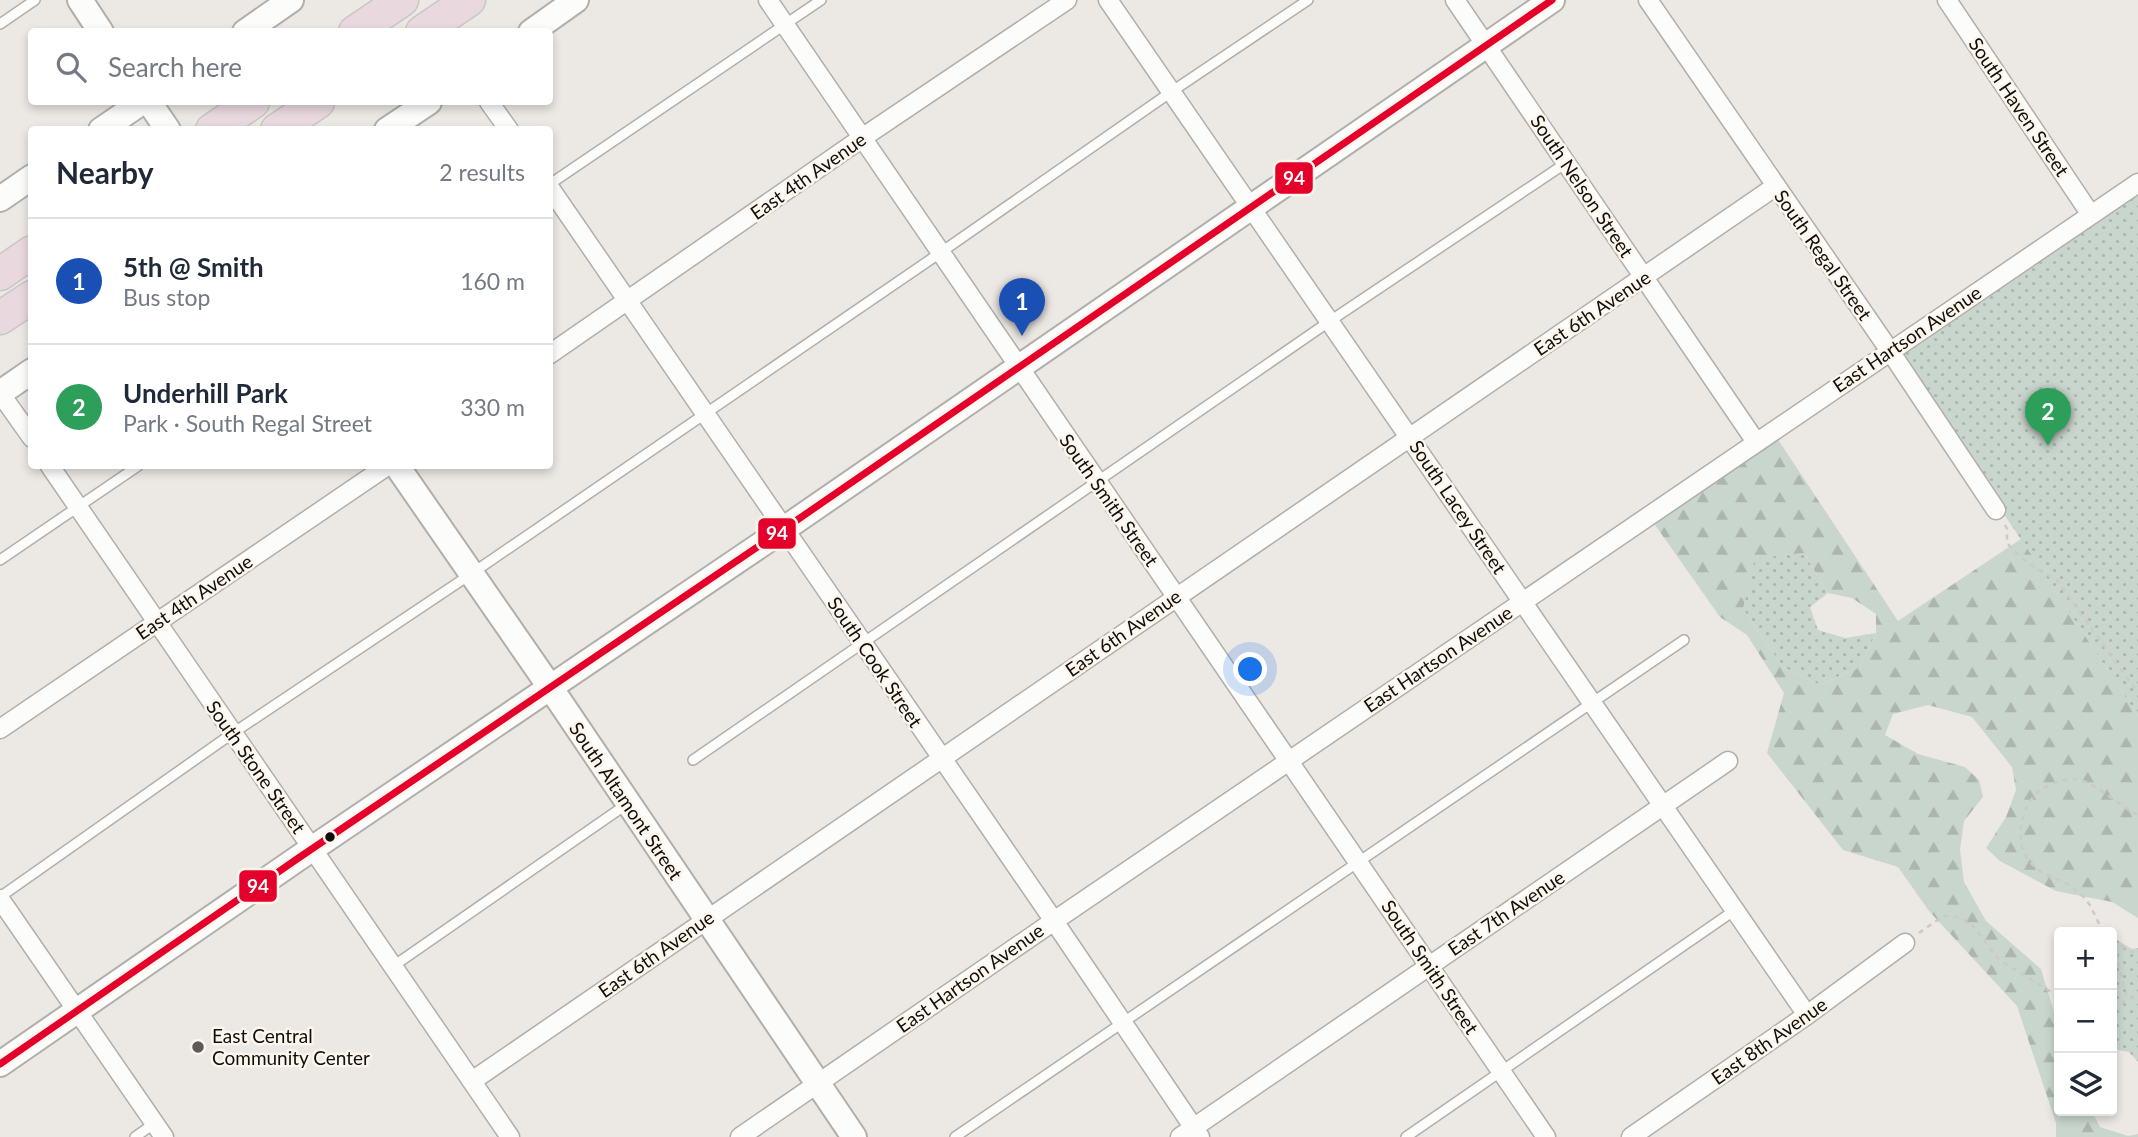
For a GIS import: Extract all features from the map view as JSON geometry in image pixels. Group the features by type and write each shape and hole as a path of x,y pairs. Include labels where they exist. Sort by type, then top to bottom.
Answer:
{"highway":[{"path":"361,28 402,0"},
{"path":"428,28 469,0"},
{"path":"218,126 249,105"},
{"path":"283,126 314,105"},
{"path":"0,274 28,255"},
{"path":"0,318 28,300"}],"street":[{"path":"80,0 98,28"},
{"path":"251,28 291,0"},
{"path":"537,28 576,0"},
{"name":"South Smith Street","path":"768,0 1546,1137"},
{"name":"East 4th Avenue","path":"553,352 1067,0"},
{"name":"South Lacey Street","path":"1108,0 1807,1015"},
{"name":"South Nelson Street","path":"1455,0 1756,442"},
{"path":"0,1064 312,848 784,530 1552,0"},
{"name":"South Regal Street","path":"1648,0 1996,510"},
{"name":"South Haven Street","path":"1947,0 2091,215"},
{"path":"108,126 138,105"},
{"path":"151,105 165,126"},
{"path":"393,126 424,105"},
{"path":"491,105 506,126"},
{"path":"0,199 28,180"},
{"name":"East Hartson Avenue","path":"740,1137 2138,183"},
{"name":"East 6th Avenue","path":"472,1081 1776,186"},
{"name":"South Cook Street","path":"553,190 1054,921 1122,1022 1191,1134"},
{"path":"28,374 0,393 28,432"},
{"name":"South Stone Street","path":"52,469 510,1137"},
{"name":"East 4th Avenue","path":"0,729 383,469"},
{"name":"South Altamont Street","path":"399,469 854,1137"},
{"name":"East 7th Avenue","path":"1191,1134 1429,965 1728,761"},
{"path":"0,898 159,1130"},
{"name":"East 8th Avenue","path":"1631,1137 1807,1015 1905,943"}],"lane":[{"path":"0,24 35,0"},
{"path":"553,184 821,0"},
{"path":"0,898 233,733 471,574 1308,0"},
{"path":"693,760 1330,321 1566,163"},
{"path":"0,560 134,469"},
{"path":"955,1137 1684,640"},
{"path":"392,967 628,803"},
{"path":"1406,1137 1735,910"},
{"path":"135,1137 159,1130"}],"path":[{"path":"1996,510 2007,529 2007,543 2020,558 2036,570 2056,579 2138,693"},
{"path":"2101,927 2087,901 2070,885 2036,868 2020,846 2021,817 2032,797 2051,784 2074,778 2101,791 2138,815"},
{"path":"1905,943 1943,916 1959,917 1973,926 1998,959 2054,994"},
{"path":"2117,944 2138,955"},
{"path":"2117,958 2127,999"},
{"path":"2117,1004 2138,994"}],"green space":[{"path":"2138,192 2138,716 1897,353"},
{"path":"1777,438 1898,621 2021,539 2138,716 2138,918 2112,902 2056,891 2000,861 1986,848 2006,817 2016,790 2012,767 1972,717 1928,705 1893,714 1885,735 1918,754 1965,767 1979,780 1983,797 1964,821 1960,850 1964,882 1986,921 2041,969 2054,1012 2054,1116 2094,1116 2100,1127 2128,1136 2138,1134 2138,1137 2056,1137 2056,1123 2017,1006 1929,911 1898,867 1843,850 1767,753 1784,693 1747,635 1720,617 1653,522","holes":["1804,553 1828,593 1852,598 1876,614 1876,633 1860,667 1820,685 1783,667 1743,609 1755,558"]},
{"path":"1804,553 1828,593 1810,607 1818,630 1845,638 1876,633 1860,667 1820,685 1783,667 1743,609 1754,558"},
{"path":"2117,940 2132,949 2138,948 2138,1062 2129,1052 2117,1050"}],"transit line":[{"name":"94","path":"0,1064 1552,0"}],"place":[{"name":"5th @ Smith","path":"1022,336"},
{"name":"Underhill Park","path":"2048,446"},
{"name":"East Central Community Center","path":"198,1047"}]}
